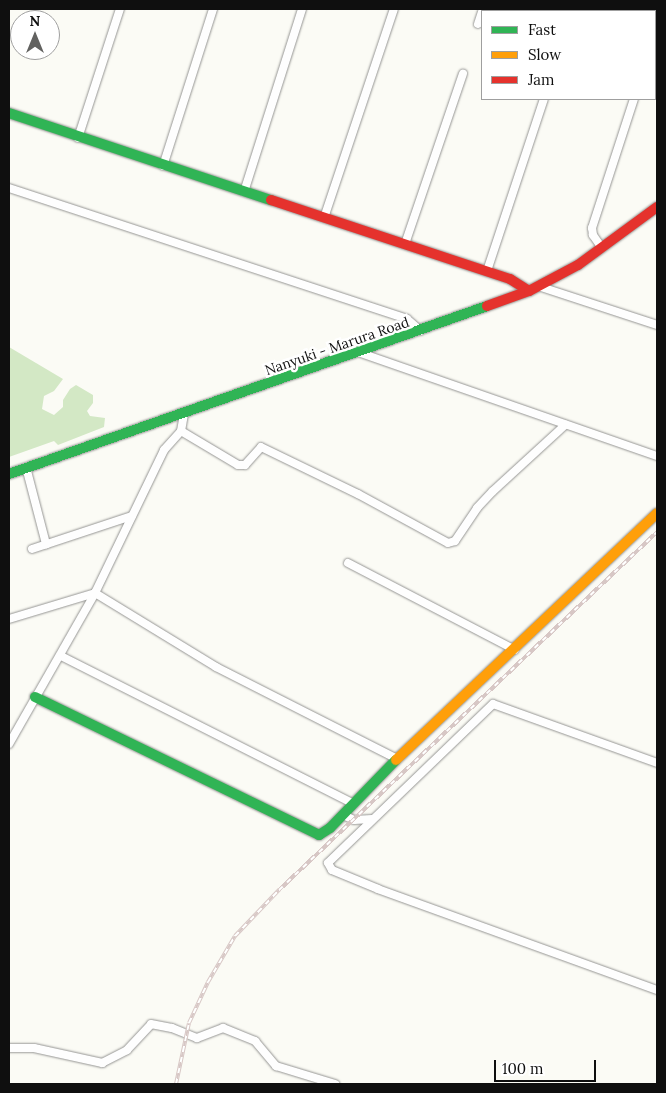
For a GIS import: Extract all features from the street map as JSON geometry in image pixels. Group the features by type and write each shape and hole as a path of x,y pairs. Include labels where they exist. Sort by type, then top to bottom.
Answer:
{"street":[{"path":"78,138 120,9"},
{"path":"163,166 213,9"},
{"path":"244,192 302,9"},
{"path":"324,218 394,9"},
{"path":"478,24 481,16"},
{"path":"405,244 463,74"},
{"path":"487,271 544,100"},
{"path":"602,248 593,235 592,228 634,100"},
{"path":"9,114 487,271 533,288 657,325"},
{"path":"9,188 407,319 421,331"},
{"name":"Nanyuki - Marura Road","path":"9,474 421,331 533,288 565,273 657,207"},
{"path":"358,352 657,456"},
{"path":"9,744 35,697 61,656 95,592 164,450 181,431 184,414"},
{"path":"181,431 238,465 245,465 261,447 358,494 442,541 452,543 477,508 565,425"},
{"path":"26,467 46,544"},
{"path":"32,549 132,516"},
{"path":"35,697 315,834 324,833 397,760 655,518"},
{"path":"348,563 515,650"},
{"path":"9,619 95,592 216,667 397,760"},
{"path":"61,656 354,804"},
{"path":"657,763 493,704 329,859 329,867 426,907 657,990"},
{"path":"343,815 359,821 374,818"},
{"path":"9,1048 34,1048 102,1063 127,1050 151,1024 172,1028 196,1038 223,1028 255,1041 276,1066 334,1084"}],"green space":[{"path":"9,347 63,379 54,391 44,396 42,409 54,415 63,407 63,400 70,389 76,385 93,395 93,403 87,411 90,416 105,418 104,427 58,445 54,441 9,457"}],"railway":[{"path":"176,1084 189,1023 208,982 235,936 279,890 657,532"}],"traffic: fast":[{"path":"9,113 271,200"},
{"path":"9,474 487,306"},
{"path":"35,697 319,835 330,828 396,760"}],"traffic: slow":[{"path":"396,760 657,513"}],"traffic: jam":[{"path":"271,200 510,279 529,291"},
{"path":"487,306 529,291 578,265 657,207"}]}
